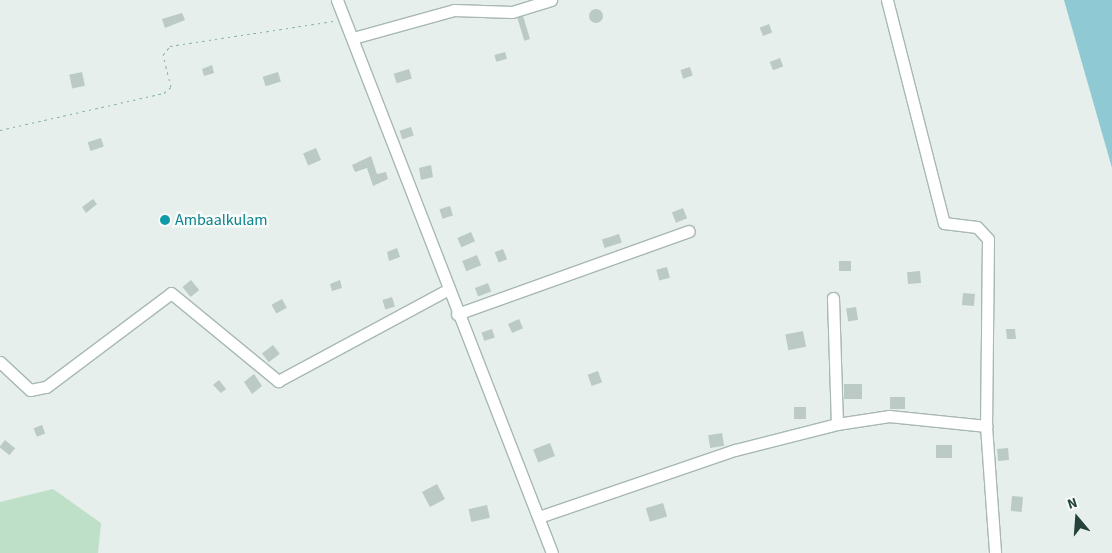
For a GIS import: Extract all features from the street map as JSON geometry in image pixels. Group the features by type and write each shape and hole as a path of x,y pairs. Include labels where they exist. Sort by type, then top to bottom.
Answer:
{"street":[{"path":"337,0 447,290 540,518 552,553"},
{"path":"353,38 454,10 512,12 551,0"},
{"path":"887,0 944,223 977,227 988,239 986,426 995,553"},
{"path":"457,314 689,231"},
{"path":"0,362 30,390 46,388 171,293 278,382 447,290"},
{"path":"834,298 837,424"},
{"path":"540,518 735,450 837,424 888,416 986,426"}],"path":[{"path":"0,130 164,93 170,87 163,55 170,46 345,20"}],"green space":[{"path":"53,489 101,523 98,553 0,553 0,502"}],"water":[{"path":"1064,0 1112,0 1112,168"}],"building":[{"path":"593,9 599,9 603,16 599,23 593,23 589,19 589,13"},
{"path":"182,13 185,20 165,28 162,19"},
{"path":"523,16 530,39 524,41 517,18"},
{"path":"769,24 772,32 763,36 760,28"},
{"path":"505,52 507,59 496,62 494,55"},
{"path":"780,58 783,66 773,70 770,62"},
{"path":"212,65 214,73 204,76 202,69"},
{"path":"690,67 693,76 683,79 680,70"},
{"path":"409,69 412,79 397,83 394,74"},
{"path":"82,72 85,86 72,88 69,75"},
{"path":"278,72 281,82 266,86 263,77"},
{"path":"411,127 414,136 402,139 400,131"},
{"path":"101,138 104,147 90,151 88,142"},
{"path":"316,148 321,160 308,165 303,153"},
{"path":"371,156 377,174 386,172 388,179 373,186 367,168 355,172 352,165"},
{"path":"431,165 433,177 421,180 419,168"},
{"path":"93,199 97,204 86,213 82,207"},
{"path":"450,206 453,216 442,219 439,209"},
{"path":"683,208 687,218 676,223 672,212"},
{"name":"Ambaalkulam","path":"165,213 171,222 165,227 158,218"},
{"path":"471,232 475,241 461,247 457,238"},
{"path":"619,234 622,243 605,248 602,240"},
{"path":"397,248 400,257 389,261 387,252"},
{"path":"503,249 507,259 499,263 495,252"},
{"path":"477,255 481,265 466,271 462,261"},
{"path":"839,261 851,261 851,271 839,271"},
{"path":"667,267 670,278 659,280 656,270"},
{"path":"920,271 921,283 908,284 907,272"},
{"path":"191,280 199,290 191,297 182,287"},
{"path":"340,280 342,288 332,291 330,284"},
{"path":"488,283 491,291 478,296 475,288"},
{"path":"963,293 975,294 974,306 962,305"},
{"path":"392,297 395,307 385,309 382,300"},
{"path":"282,299 287,308 276,314 272,305"},
{"path":"856,307 858,320 848,321 846,309"},
{"path":"519,319 523,328 512,333 508,324"},
{"path":"492,329 495,338 484,341 482,332"},
{"path":"1006,329 1015,329 1016,339 1007,339"},
{"path":"803,331 806,347 788,350 785,334"},
{"path":"273,345 280,354 269,362 262,354"},
{"path":"598,371 602,382 592,386 588,375"},
{"path":"254,374 262,386 252,394 244,382"},
{"path":"219,380 226,389 221,393 213,385"},
{"path":"844,384 862,384 862,399 844,399"},
{"path":"890,397 905,397 905,409 890,409"},
{"path":"794,407 806,407 806,419 794,419"},
{"path":"42,425 45,433 37,437 34,428"},
{"path":"722,433 724,446 710,448 708,435"},
{"path":"5,440 15,448 9,455 0,448"},
{"path":"550,443 555,456 538,463 533,449"},
{"path":"936,445 952,445 952,458 936,458"},
{"path":"1008,448 1009,460 998,461 997,449"},
{"path":"437,484 445,499 430,507 422,492"},
{"path":"1012,496 1023,497 1022,512 1011,511"},
{"path":"663,503 667,516 650,522 646,508"},
{"path":"487,505 490,518 471,522 468,509"}],"place":[{"name":"Ambaalkulam","path":"165,220"}]}
